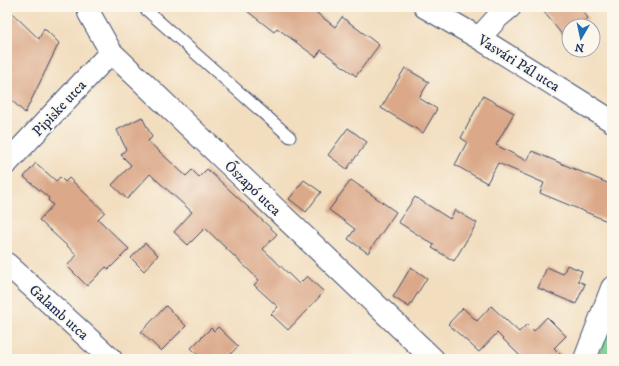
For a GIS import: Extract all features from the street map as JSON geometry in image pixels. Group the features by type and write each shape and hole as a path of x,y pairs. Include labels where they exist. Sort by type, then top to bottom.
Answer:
{"street":[{"name":"Őszapó utca","path":"90,7 89,13 111,52 433,359"},
{"name":"Vasvári Pál utca","path":"425,7 479,38 612,121"},
{"path":"479,38 498,17 510,7"},
{"name":"Pipiske utca","path":"7,163 111,52"},
{"name":"Galamb utca","path":"7,264 110,359"},
{"path":"585,359 612,288"}],"lane":[{"path":"143,7 290,137"}],"green space":[{"path":"612,316 612,359 597,359"}],"building":[{"path":"242,7 309,7 335,27 342,17 379,45 356,76 321,50 316,57 277,28 274,32"},
{"path":"540,7 580,7 588,18 561,18 561,33"},
{"path":"7,8 39,39 44,28 59,43 25,113 7,96"},
{"path":"405,68 429,82 419,98 437,109 423,133 381,108"},
{"path":"483,96 514,113 496,145 527,161 532,151 612,185 612,223 540,193 544,183 498,163 487,183 455,165 467,142 461,138"},
{"path":"142,117 152,137 148,141 186,176 192,170 199,177 207,169 277,234 263,249 299,284 307,276 324,292 288,330 271,314 278,307 254,285 259,280 205,228 188,245 174,232 192,212 150,174 127,199 112,185 131,165 121,155 126,149 117,130"},
{"path":"348,128 367,142 347,169 328,155"},
{"path":"36,163 56,181 60,177 65,182 69,178 105,212 98,219 129,249 109,269 106,267 87,286 67,266 77,255 39,220 53,205 48,200 49,198 24,177"},
{"path":"304,180 321,192 306,212 289,199"},
{"path":"351,180 396,212 368,253 348,239 355,229 329,210"},
{"path":"415,197 450,219 455,210 477,223 454,261 432,248 434,245 398,222"},
{"path":"145,243 158,255 144,271 131,258"},
{"path":"567,265 582,271 578,281 585,284 576,304 538,288 547,267 563,274"},
{"path":"411,267 427,278 409,307 393,297"},
{"path":"166,306 186,326 161,351 141,332"},
{"path":"491,306 519,332 527,324 534,331 547,317 566,336 554,348 565,359 523,359 497,333 479,352 448,324 463,308 477,321"},
{"path":"218,327 238,346 226,359 202,359 191,348 211,328 214,331"}]}
